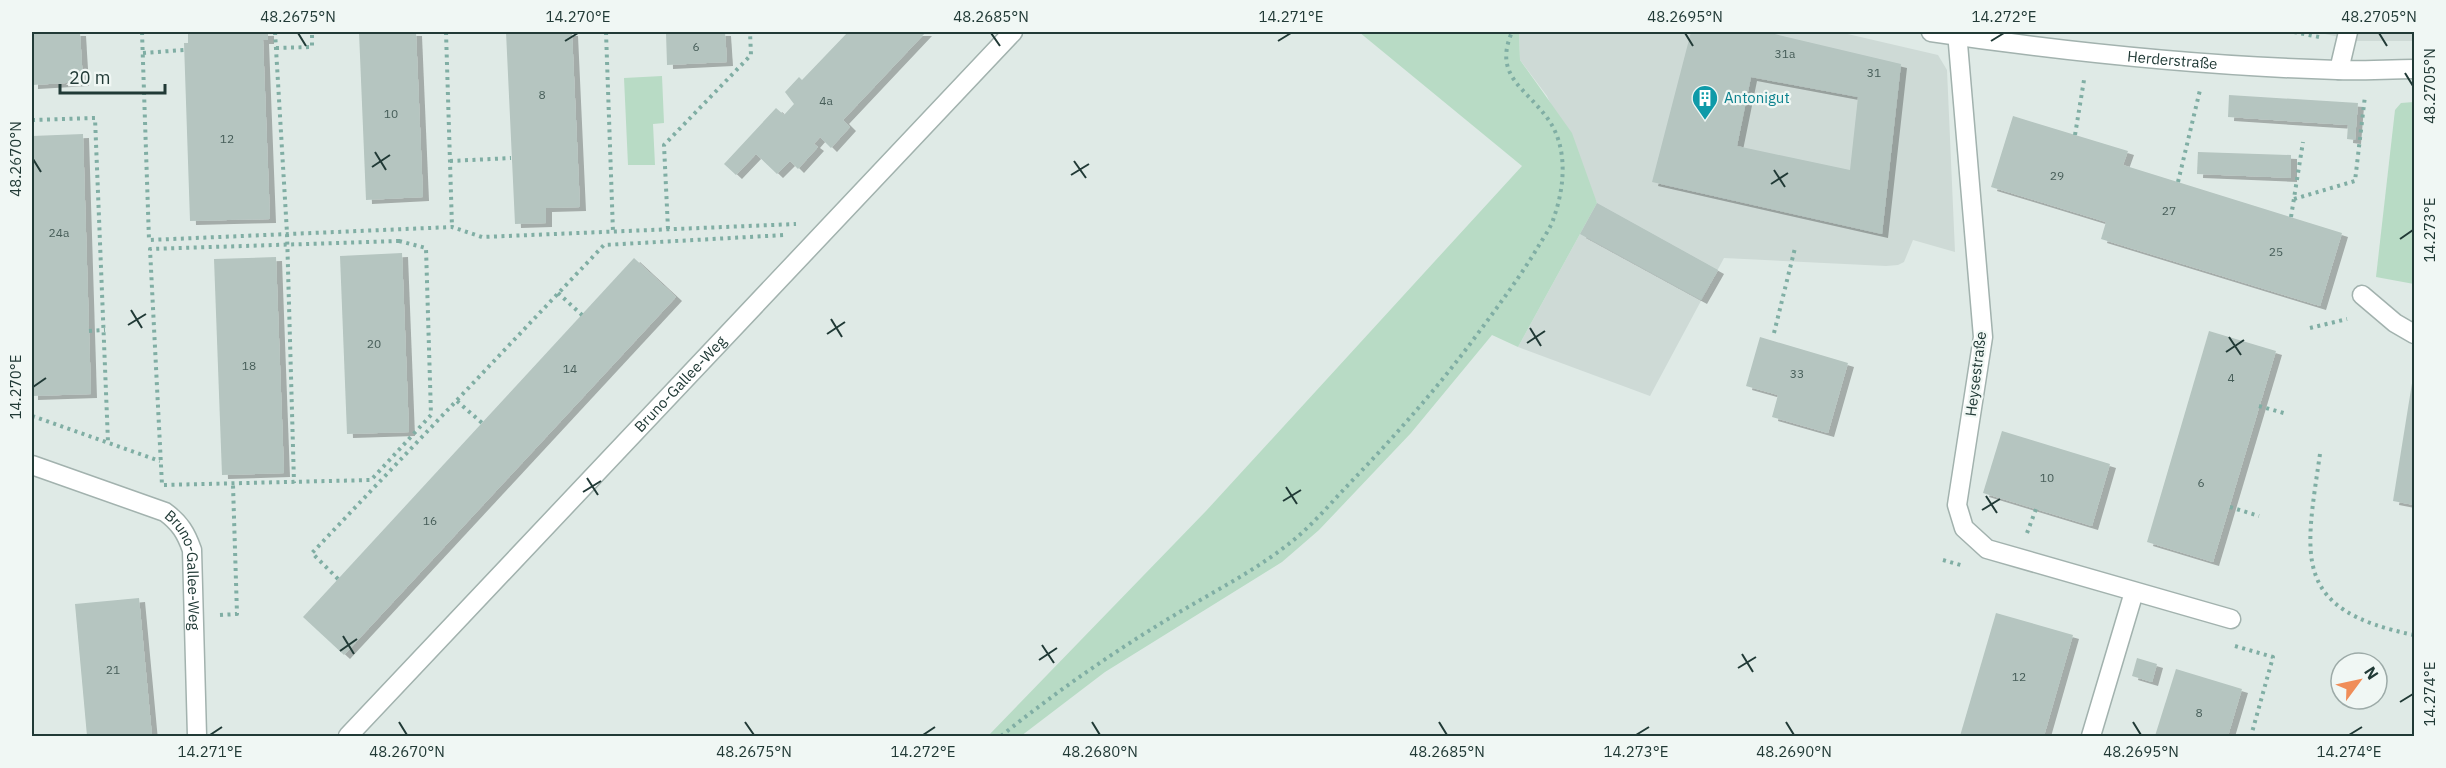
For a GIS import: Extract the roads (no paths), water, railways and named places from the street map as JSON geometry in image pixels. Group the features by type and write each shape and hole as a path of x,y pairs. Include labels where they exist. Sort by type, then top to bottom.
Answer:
{"street":[{"name":"Bruno-Gallee-Weg","path":"348,736 1013,32"},
{"name":"Herderstraße","path":"1931,32 1957,33 2132,57 2339,70 2415,69"},
{"path":"2339,70 2348,32"},
{"name":"Heysestraße","path":"1957,33 1983,337 1957,505 1964,528 1987,549 2231,619"},
{"path":"2362,296 2395,323 2415,334"},
{"name":"Bruno-Gallee-Weg","path":"32,465 159,509 178,522 187,534 192,550 197,736"},
{"path":"2091,736 2134,592"}],"place":[{"name":"Antonigut","path":"1705,121"}]}
